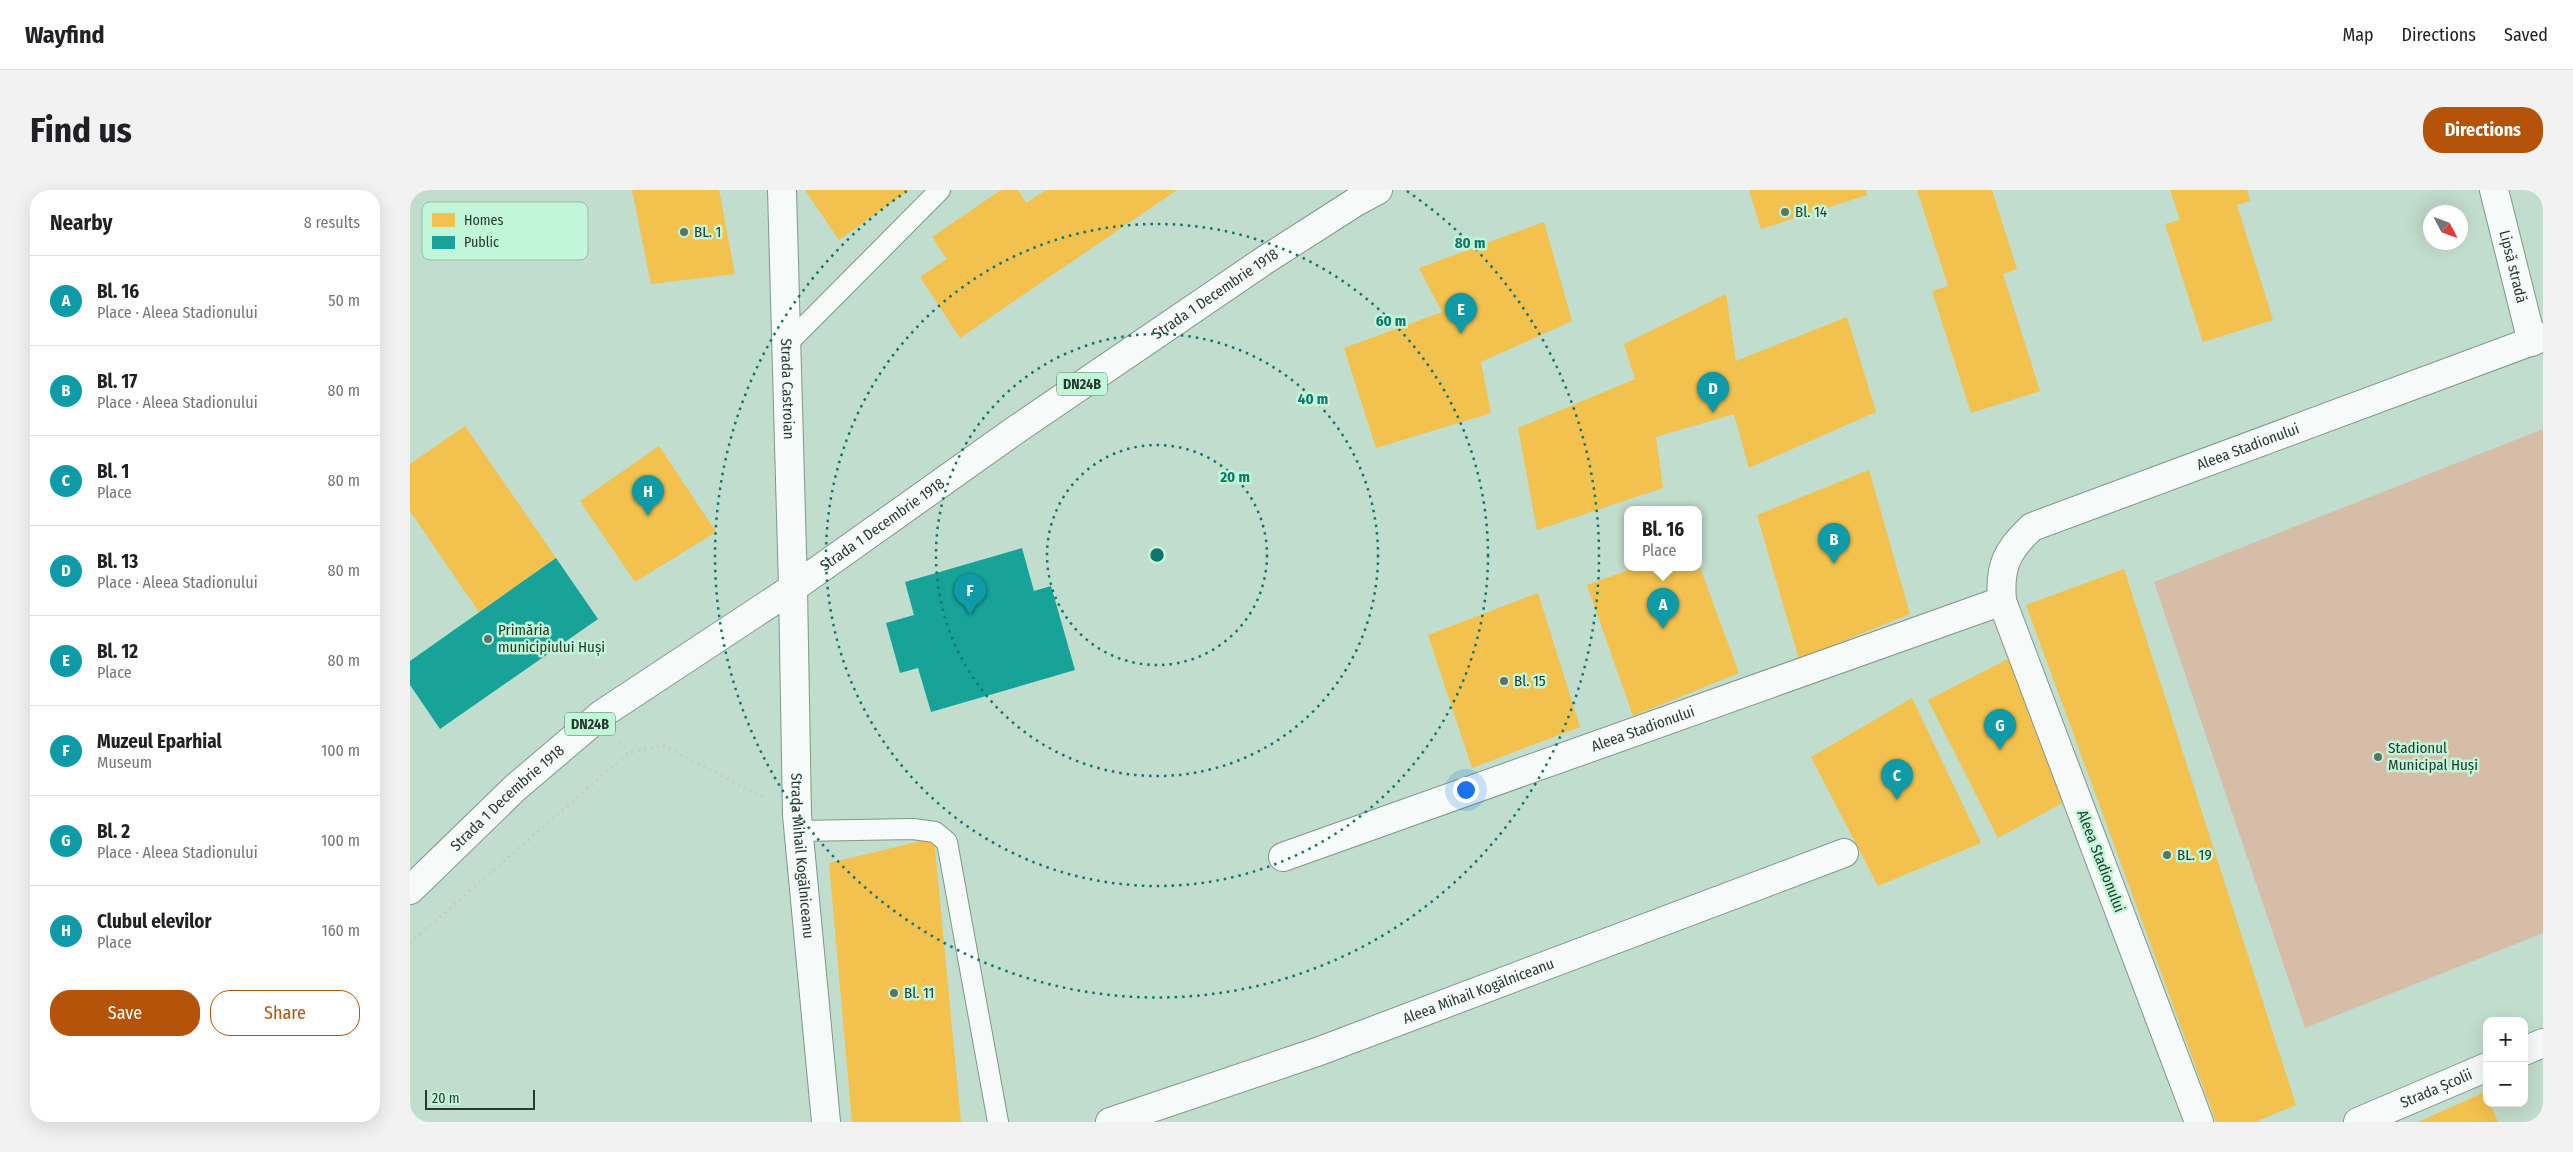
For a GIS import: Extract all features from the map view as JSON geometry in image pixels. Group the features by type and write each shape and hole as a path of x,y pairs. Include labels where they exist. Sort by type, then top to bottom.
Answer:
{"main road":[{"name":"Strada Castroian","path":"782,190 793,588"},
{"name":"Strada 1 Decembrie 1918","path":"410,890 515,788 602,714 793,588 1018,428 1265,260 1354,203 1378,190"},
{"name":"Lipsă stradă","path":"2494,190 2537,339"},
{"name":"Aleea Stadionului","path":"2199,1122 2002,601 2001,584 2008,555 2015,543 2032,527 2537,339"},
{"name":"Strada Mihail Kogălniceanu","path":"793,588 798,823 826,1122"},
{"name":"Aleea Stadionului","path":"1283,857 2002,601"},
{"name":"Aleea Mihail Kogălniceanu","path":"1110,1122 1317,1052 1844,853"},
{"path":"2528,1049 2543,1043"},
{"name":"Strada Școlii","path":"2358,1122 2483,1069"}],"lane":[{"path":"785,346 940,190"},
{"path":"798,823 913,829 935,832 947,842 998,1122"}],"path":[{"path":"410,943 628,753 662,745 798,823"}],"shaded area":[{"name":"Stadionul Municipal Huși","path":"2543,429 2543,933 2305,1028 2154,582"}],"building: Homes":[{"name":"BL. 1","path":"632,190 719,190 735,274 651,284"},
{"path":"805,190 909,190 839,240"},
{"path":"1001,190 1018,190 1026,203 1046,190 1177,190 960,338 920,277 947,259 932,237"},
{"name":"Bl. 14","path":"1749,190 1866,190 1867,195 1761,229"},
{"path":"1917,190 1992,190 2017,269 2003,274 2040,391 1971,413 1932,291 1948,286"},
{"path":"2170,190 2247,190 2250,201 2237,205 2273,320 2203,342 2165,224 2180,220"},
{"path":"1544,222 1572,321 1481,362 1491,413 1376,448 1344,348 1442,312 1419,268"},
{"path":"1726,294 1736,361 1847,317 1876,412 1749,468 1734,414 1656,437 1663,488 1537,530 1518,428 1635,379 1624,344"},
{"path":"465,426 556,558 479,612 410,511 410,464"},
{"path":"659,446 716,532 635,582 580,501"},
{"path":"1869,470 1910,614 1799,659 1757,515"},
{"name":"BL. 19","path":"2124,569 2296,1105 2255,1122 2216,1122 2026,605"},
{"path":"1626,571 1701,571 1739,673 1633,716 1587,585"},
{"name":"Bl. 15","path":"1538,593 1580,727 1472,768 1428,635"},
{"path":"2010,658 2066,801 1998,838 1928,700"},
{"path":"1912,698 1981,843 1878,886 1811,757"},
{"name":"Bl. 11","path":"934,838 961,1122 852,1122 829,863"},
{"path":"2483,1093 2483,1107 2492,1107 2498,1122 2418,1122"}],"building: Public":[{"path":"1022,548 1034,591 1051,586 1075,670 931,712 918,668 900,673 886,623 914,615 905,582"},
{"name":"Primăria municipiului Huși","path":"556,558 598,619 440,729 410,685 410,661"}],"place":[{"name":"Bl. 14","path":"1785,212"},
{"name":"BL. 1","path":"684,232"},
{"name":"Bl. 12","path":"1461,334"},
{"name":"Bl. 13","path":"1713,413"},
{"name":"Clubul elevilor","path":"648,516"},
{"name":"Bl. 17","path":"1834,564"},
{"name":"Muzeul Eparhial","path":"970,615"},
{"name":"Bl. 16","path":"1663,629"},
{"name":"Primăria municipiului Huși","path":"488,639"},
{"name":"Bl. 15","path":"1504,681"},
{"name":"Bl. 2","path":"2000,750"},
{"name":"Stadionul Municipal Huși","path":"2378,757"},
{"name":"Bl. 1","path":"1897,800"},
{"name":"BL. 19","path":"2167,855"},
{"name":"Bl. 11","path":"894,993"}]}
